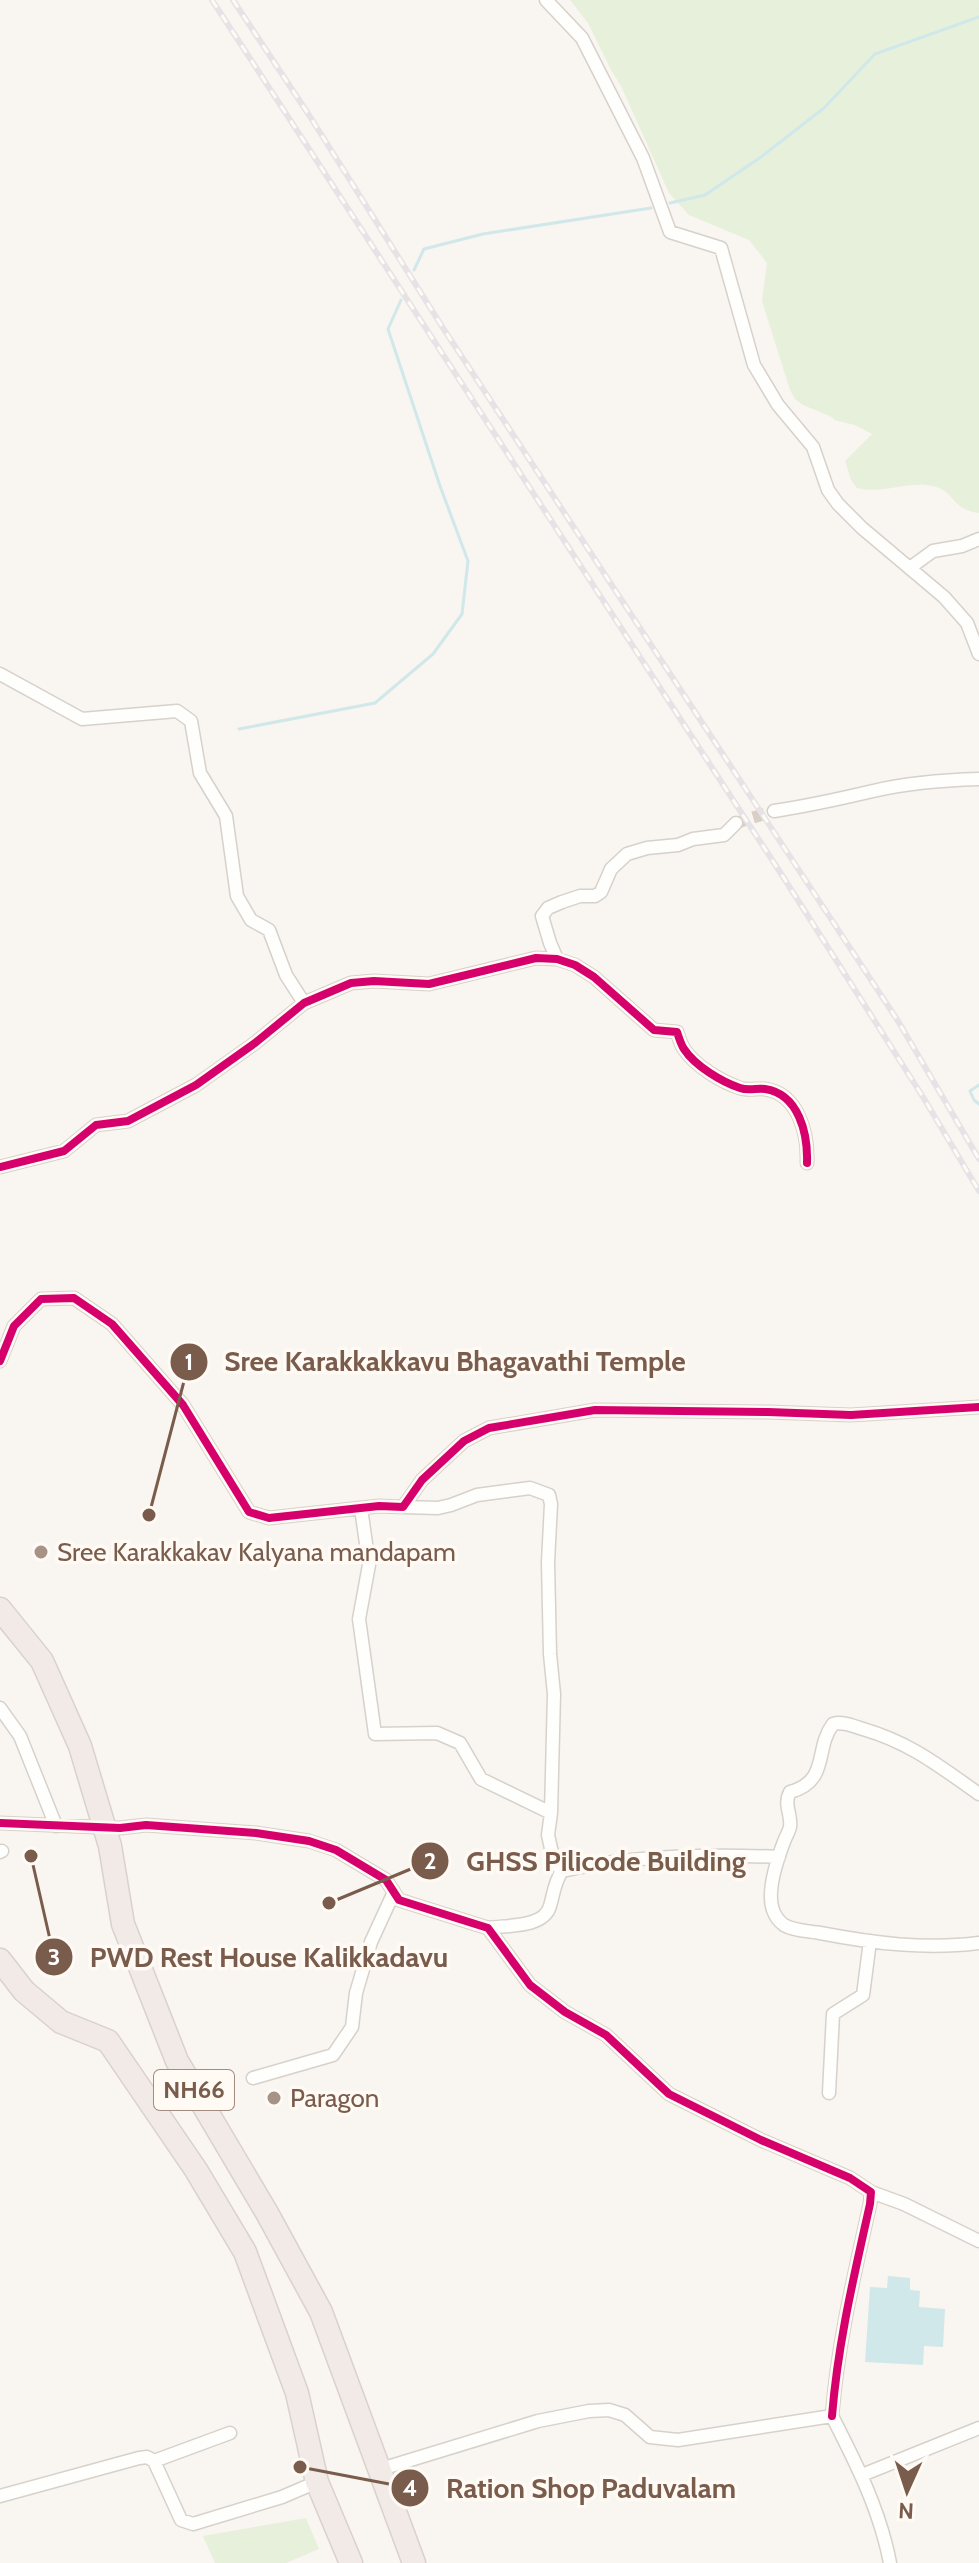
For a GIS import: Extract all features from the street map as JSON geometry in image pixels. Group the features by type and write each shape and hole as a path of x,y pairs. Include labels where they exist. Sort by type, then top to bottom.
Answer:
{"highway":[{"name":"NH66","path":"0,1609 42,1661 80,1746 110,1846 123,1924 177,2061 267,2213 321,2312 414,2563"},
{"name":"NH66","path":"0,1960 24,1991 61,2022 108,2041 196,2170 245,2252 297,2393 317,2482 351,2563"}],"street":[{"path":"546,0 582,38 643,158 670,232 721,248 754,365 778,405 813,447 828,490 862,528 944,597 967,623 979,654"},
{"path":"911,567 933,551 962,546 979,539"},
{"path":"0,674 82,719 177,711 191,721 200,773 226,816 237,896 251,920 269,930 286,975 304,1003"},
{"path":"774,811 914,784 979,779"},
{"path":"557,959 542,916 548,908 601,892 611,869 627,854 724,835 736,823"},
{"path":"0,1167 64,1151 96,1125 128,1121 196,1085 304,1003 351,983 429,984 536,958 557,959 575,965 594,977 654,1030 677,1032 683,1049 721,1078 742,1089 767,1089 788,1100 799,1115 808,1144 807,1163"},
{"path":"0,1361 14,1326 41,1299 74,1298 112,1324 183,1405 249,1512 269,1518 361,1508 438,1508 477,1495 530,1488 546,1492 551,1504 548,1562 554,1694 548,1835 554,1862 562,1871"},
{"path":"403,1507 422,1480 464,1441 489,1428 595,1410 851,1415 979,1407"},
{"path":"361,1508 369,1565 359,1619 375,1734 437,1733 460,1743 481,1779 551,1813"},
{"path":"0,1708 20,1736 56,1826"},
{"path":"979,1794 910,1746 840,1722 833,1724 823,1741 823,1754 813,1778 802,1789 790,1792 786,1799 790,1826 774,1875 771,1900 773,1910 786,1926 870,1941 957,1946 979,1943"},
{"path":"0,1823 104,1827 146,1825 256,1833 309,1841 336,1850 386,1880 399,1900 488,1928 538,1921 550,1910 555,1882 562,1871 596,1863 694,1857 779,1857"},
{"path":"253,2078 333,2055 352,2027 356,1993 371,1942 394,1892"},
{"path":"488,1928 530,1985 565,2012 606,2035 669,2094 979,2241"},
{"path":"829,2093 833,2014 863,1995 870,1941"},
{"path":"871,2192 836,2363 832,2416 877,2512 890,2563"},
{"path":"381,2469 538,2421 589,2411 609,2410 625,2415 650,2437 678,2440 832,2416"},
{"path":"862,2475 979,2428"},
{"path":"154,2461 230,2433"},
{"path":"0,2496 147,2457 154,2461 181,2520 193,2524 282,2497 317,2482"}],"green space":[{"path":"570,0 979,0 979,513 959,505 936,487 857,488 845,461 872,434 855,425 834,420 795,399 762,301 767,263 749,240 689,215 669,193 621,86 588,23"},
{"path":"306,2518 319,2549 286,2563 215,2563 203,2536"}],"water":[{"path":"888,2276 910,2278 910,2290 920,2291 919,2307 945,2309 943,2347 924,2346 923,2365 865,2362 870,2287 887,2288"}],"waterway":[{"path":"670,203 705,195 761,157 824,108 875,54 979,17"},
{"path":"414,270 424,249 483,234 651,208"},
{"path":"239,729 375,703 433,654 462,614 468,561 388,329 401,300"},
{"path":"979,1085 970,1091 979,1104"}],"tunnel":[{"path":"736,823 774,811"}],"railway":[{"path":"212,0 780,872 979,1191"},
{"path":"233,0 443,328 898,1021 979,1159"}],"cycle path":[{"path":"0,1167 64,1151 96,1125 128,1121 196,1085 304,1003 351,983 429,984 536,958 557,959 575,965 594,977 654,1030 677,1032 689,1055 717,1078 740,1088 777,1092 799,1117 806,1140 807,1163"},
{"path":"0,1361 14,1326 41,1299 74,1298 112,1324 183,1405 249,1512 269,1518 379,1506 403,1507 422,1480 464,1441 489,1428 595,1410 851,1415 979,1407"},
{"path":"0,1823 120,1828 146,1825 256,1833 309,1841 336,1850 386,1880 399,1900 488,1928 530,1985 565,2012 606,2035 669,2094 761,2140 850,2178 871,2192 842,2335 832,2416"}],"place":[{"name":"Sree Karakkakkavu Bhagavathi Temple","path":"149,1515"},
{"name":"Sree Karakkakav Kalyana mandapam","path":"41,1552"},
{"name":"PWD Rest House Kalikkadavu","path":"31,1856"},
{"name":"GHSS Pilicode Building","path":"329,1903"},
{"name":"Paragon","path":"274,2098"},
{"name":"Ration Shop Paduvalam","path":"300,2467"}]}
